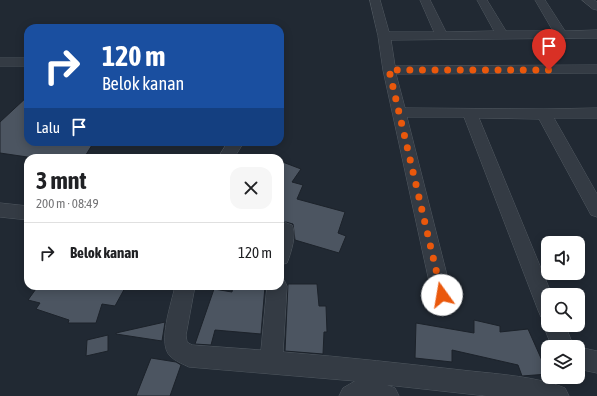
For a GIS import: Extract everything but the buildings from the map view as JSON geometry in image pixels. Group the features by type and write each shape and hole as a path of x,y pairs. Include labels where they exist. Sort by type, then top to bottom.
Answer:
{"street":[{"path":"375,0 384,36 389,70 442,295"},
{"path":"425,0 442,36"},
{"path":"482,0 502,35"},
{"path":"540,0 561,34"},
{"path":"587,0 597,7"},
{"path":"384,36 597,34"},
{"path":"0,62 24,62"},
{"path":"389,70 597,69"},
{"path":"399,112 470,114 597,113"},
{"path":"470,114 541,292"},
{"path":"544,114 597,210"},
{"path":"0,210 24,213"},
{"path":"284,239 286,230"},
{"path":"184,290 175,335 177,348 188,356 271,361 464,381 519,388 557,396"},
{"path":"271,361 277,290"},
{"path":"585,359 597,362"},
{"path":"351,396 359,391 387,396"}],"route":[{"path":"442,295 389,70 549,70"}]}
